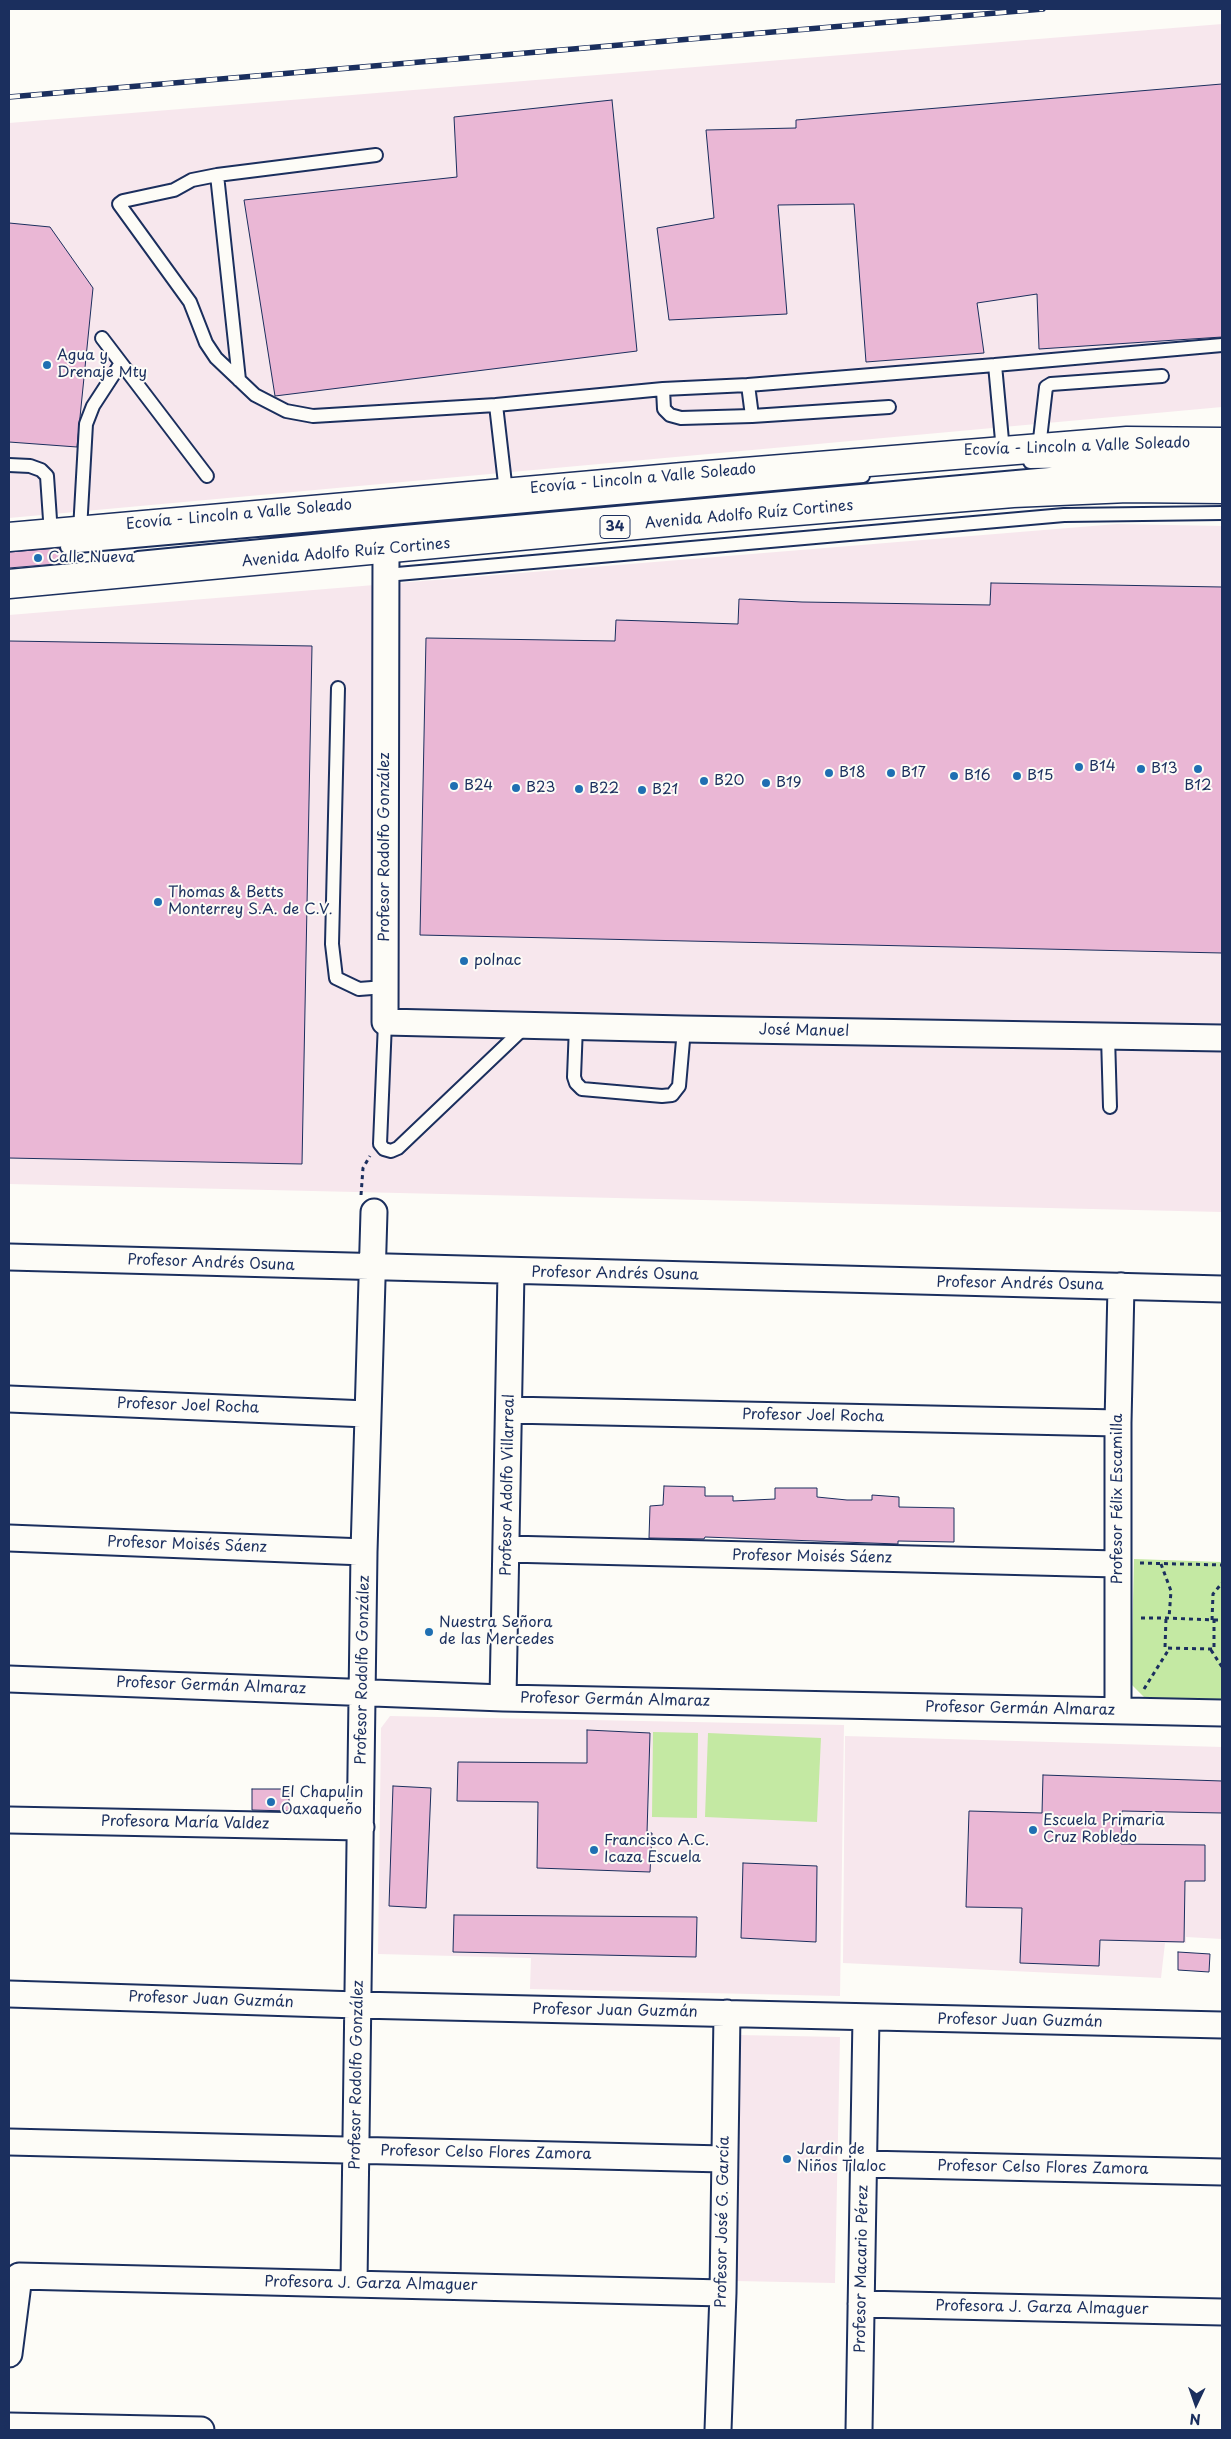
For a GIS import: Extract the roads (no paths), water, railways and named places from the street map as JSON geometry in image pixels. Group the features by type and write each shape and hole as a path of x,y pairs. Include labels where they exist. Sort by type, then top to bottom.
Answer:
{"main road":[{"path":"9,538 66,537 506,492 1039,448 1128,441 1222,442"},
{"name":"Avenida Adolfo Ruíz Cortines","path":"9,584 386,562 688,520 1013,493 1128,488 1222,489"}],"street":[{"name":"Profesor Rodolfo González","path":"385,1022 386,562"},
{"name":"José Manuel","path":"385,1022 1222,1038"},
{"name":"Profesor Rodolfo González","path":"354,2283 364,1692 364,1552 374,1212"},
{"name":"Profesor Andrés Osuna","path":"9,1257 512,1272 1222,1289"},
{"name":"Profesor Adolfo Villarreal","path":"503,1698 508,1549 512,1272"},
{"name":"Profesor Félix Escamilla","path":"1118,1711 1127,1564 1118,1423 1121,1286"},
{"name":"Profesor Joel Rocha","path":"9,1399 367,1414"},
{"name":"Profesor Joel Rocha","path":"509,1410 1118,1423"},
{"name":"Profesor Moisés Sáenz","path":"9,1538 364,1552"},
{"name":"Profesor Moisés Sáenz","path":"508,1549 1127,1564"},
{"name":"Profesor Germán Almaraz","path":"9,1679 503,1698 1222,1714"},
{"name":"Profesora María Valdez","path":"9,1820 361,1827"},
{"name":"Profesor Juan Guzmán","path":"9,1994 358,2005 1222,2025"},
{"name":"Profesor José G. García","path":"718,2430 723,2293 727,2013"},
{"name":"Profesor Macario Pérez","path":"859,2430 866,2017"},
{"name":"Profesor Celso Flores Zamora","path":"9,2142 724,2158"},
{"name":"Profesor Celso Flores Zamora","path":"864,2164 1222,2172"},
{"name":"Profesora J. Garza Almaguer","path":"9,2354 19,2276 723,2293"},
{"name":"Profesora J. Garza Almaguer","path":"861,2304 1222,2312"},
{"path":"9,2426 201,2430"}],"lane":[{"path":"376,155 217,174 192,180 174,190 123,201 119,206 190,302 206,343 216,358 255,396 286,412 313,416 496,405 663,389 748,385 1222,346"},
{"path":"217,174 238,380"},
{"path":"102,338 207,476"},
{"path":"66,537 86,424 93,406 121,363"},
{"path":"995,365 1003,451"},
{"path":"1039,448 1046,387 1051,384 1162,376"},
{"path":"748,385 752,416"},
{"path":"663,389 664,409 675,417 752,416 888,407"},
{"path":"496,405 506,492"},
{"name":"Ecovía - Lincoln a Valle Soleado","path":"950,468 1020,462 1222,459"},
{"path":"9,465 30,466 41,470 47,476 66,537"},
{"path":"69,567 271,544 1072,472 1222,470"},
{"name":"Ecovía - Lincoln a Valle Soleado","path":"66,537 881,474"},
{"path":"386,562 1064,515 1222,513"},
{"path":"338,688 332,944 336,978 359,989 385,987"},
{"name":"Profesor Rodolfo González","path":"385,1022 380,1144 391,1151 398,1148 527,1025"},
{"path":"576,1026 574,1077 576,1083 582,1089 662,1096 672,1095 679,1086 684,1029"},
{"path":"1108,1036 1110,1107"}],"railway":[{"path":"9,97 1043,9"}],"place":[{"name":"Agua y Drenaje Mty","path":"47,365"},
{"name":"Calle Nueva","path":"38,558"},
{"name":"B14","path":"1079,767"},
{"name":"B13","path":"1141,769"},
{"name":"B12","path":"1198,769"},
{"name":"B18","path":"829,773"},
{"name":"B17","path":"891,773"},
{"name":"B16","path":"954,776"},
{"name":"B15","path":"1017,776"},
{"name":"B20","path":"704,781"},
{"name":"B19","path":"766,783"},
{"name":"B24","path":"454,786"},
{"name":"B23","path":"516,788"},
{"name":"B22","path":"579,789"},
{"name":"B21","path":"642,790"},
{"name":"Thomas & Betts Monterrey S.A. de C.V.","path":"158,902"},
{"name":"polnac","path":"464,961"},
{"name":"Nuestra Señora de las Mercedes","path":"429,1632"},
{"name":"El Chapulin Oaxaqueño","path":"271,1802"},
{"name":"Escuela Primaria Cruz Robledo","path":"1033,1830"},
{"name":"Francisco A.C. Icaza Escuela","path":"594,1850"},
{"name":"Jardin de Niños Tlaloc","path":"787,2159"}]}
